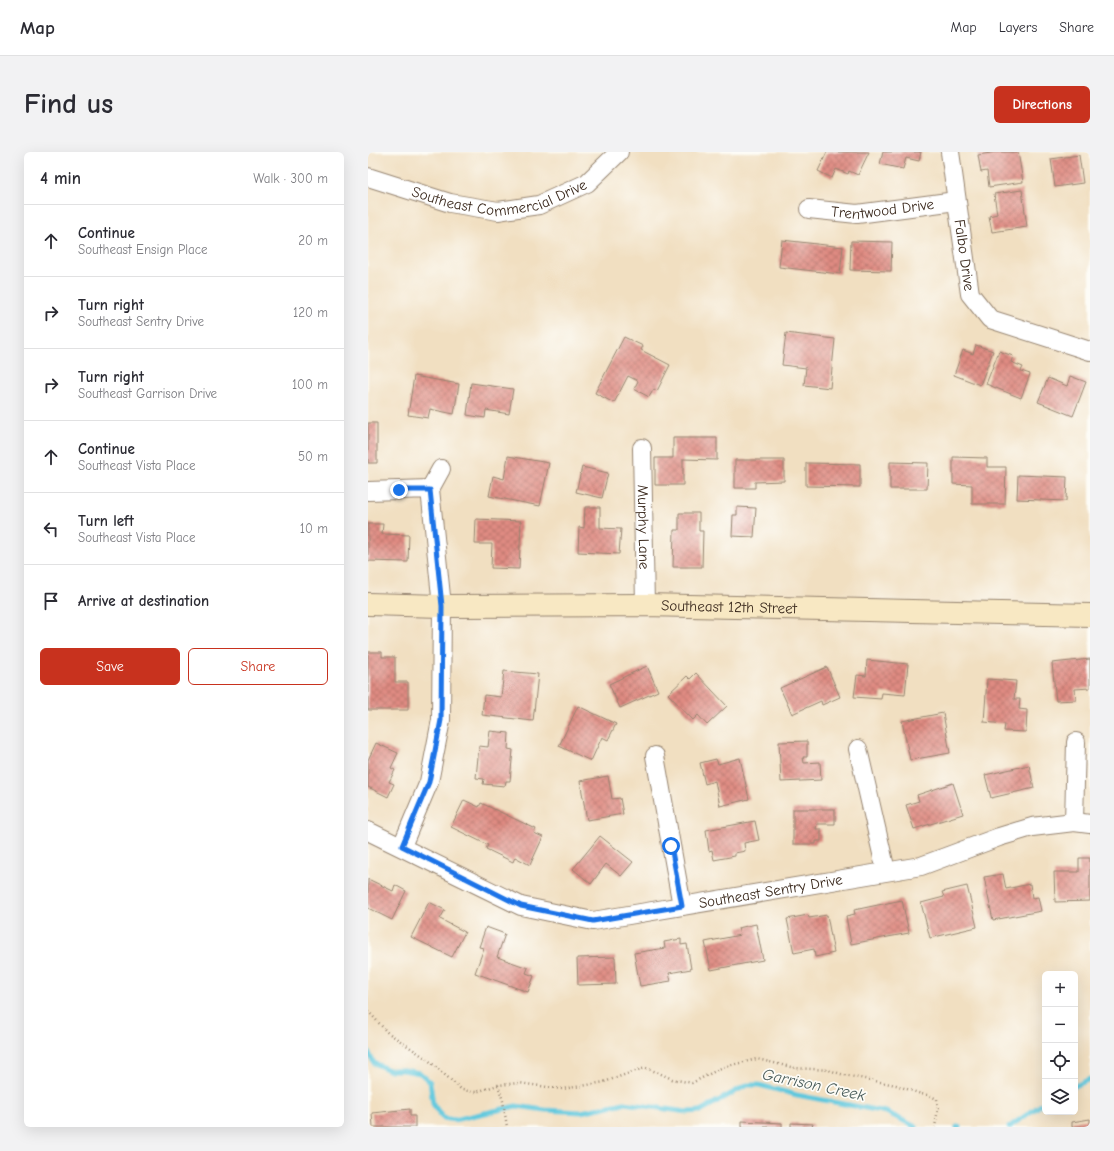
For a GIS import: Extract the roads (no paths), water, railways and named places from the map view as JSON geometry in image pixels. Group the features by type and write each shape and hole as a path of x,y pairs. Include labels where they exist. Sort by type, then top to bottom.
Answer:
{"main road":[{"name":"Southeast 12th Street","path":"368,604 442,606 645,605 1090,615"}],"street":[{"name":"Southeast Commercial Drive","path":"368,177 450,203 498,211 540,206 587,183 619,152"},
{"name":"Falbo Drive","path":"950,152 970,294 990,319 1090,351"},
{"name":"Trentwood Drive","path":"809,209 857,214 956,201"},
{"name":"Murphy Lane","path":"642,448 645,605"},
{"path":"402,846 429,782 441,720 442,606 430,490 441,469"},
{"path":"368,490 430,490"},
{"path":"1076,742 1082,823"},
{"path":"858,749 886,871"},
{"path":"655,756 682,906"},
{"name":"Southeast Sentry Drive","path":"368,831 402,846 521,906 593,921 921,866 999,837 1032,827 1082,823"}],"waterway":[{"name":"Garrison Creek","path":"368,1051 374,1063 389,1070 403,1070 420,1073 430,1082 433,1104 443,1118 454,1120 516,1106 545,1110 581,1112 624,1103 687,1112 700,1111 747,1085 759,1085 797,1095 886,1112 916,1127"},
{"name":"Garrison Creek","path":"1078,1085 1090,1079"},
{"name":"Garrison Creek","path":"1009,1127 1042,1104"}]}
